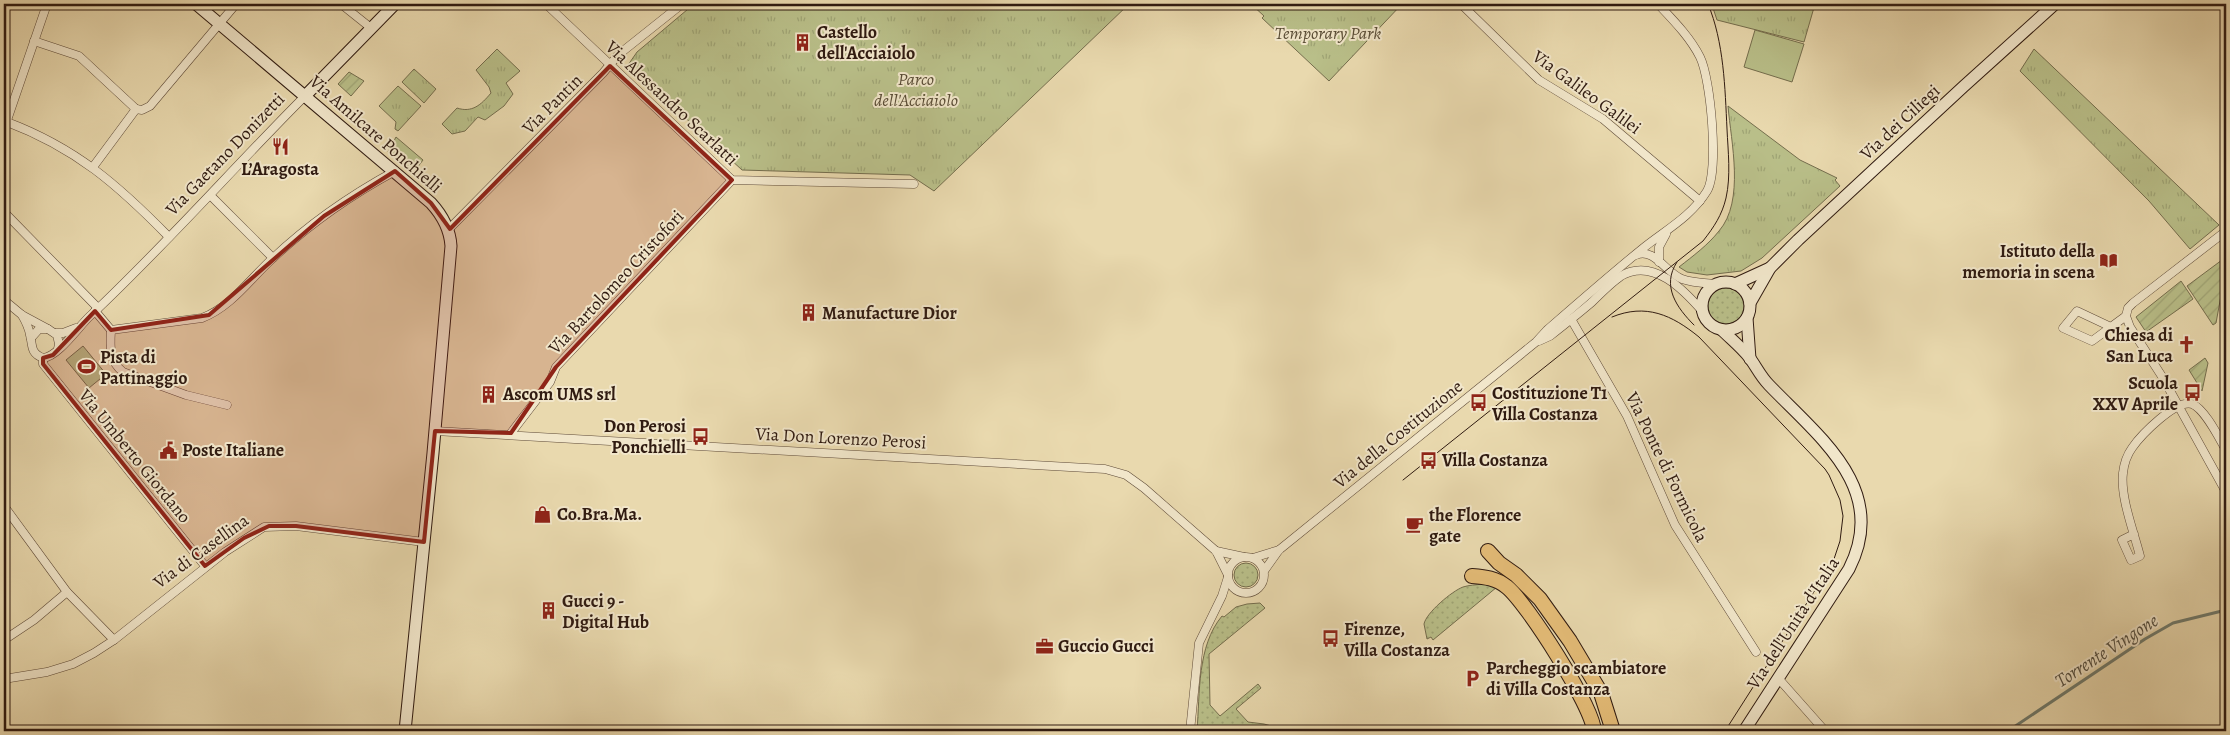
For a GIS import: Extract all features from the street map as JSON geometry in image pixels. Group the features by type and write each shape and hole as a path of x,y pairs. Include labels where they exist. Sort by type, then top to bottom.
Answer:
{"highway":[{"path":"1488,551 1540,599 1570,641 1601,693 1614,731"},
{"path":"1472,576 1492,578 1517,596 1578,689 1589,711 1594,731"},
{"path":"1570,641 1596,696 1603,731"}],"street":[{"path":"47,4 5,126 48,139 93,167 132,200 169,237"},
{"name":"Via Amilcare Ponchielli","path":"196,4 431,203 443,219 448,230 451,246 424,542"},
{"path":"34,41 79,56 136,109 142,110 150,106 236,4"},
{"path":"341,4 371,28"},
{"name":"Via Gaetano Donizetti","path":"58,349 210,196 395,4"},
{"name":"Via Alessandro Scarlatti","path":"546,4 732,180 914,184"},
{"name":"Via Pantin","path":"448,230 610,66 618,55 682,4"},
{"name":"Via Galileo Galilei","path":"1461,4 1478,18 1539,80 1603,119 1700,201"},
{"name":"Via della Costituzione","path":"1264,571 1279,550 1536,342 1547,330 1633,257 1669,230 1700,201 1710,185 1713,171 1707,77 1696,50 1658,4"},
{"name":"Via dei Ciliegi","path":"1747,318 1750,303 1770,268 1963,87 2055,4"},
{"path":"93,167 136,109"},
{"path":"111,330 206,316 235,296 273,258 324,216 394,171"},
{"name":"Via Bartolomeo Cristofori","path":"511,434 550,382 556,367 732,180"},
{"path":"210,196 273,258"},
{"path":"4,212 96,310 111,330 111,355 116,366 123,372 186,395 227,405"},
{"path":"1659,262 1659,247 1669,230"},
{"path":"2226,231 2133,303 2128,308 2126,316 2130,327 2163,378 2226,492"},
{"name":"Via dei Ciliegi","path":"1633,257 1644,254 1659,262 1670,272 1682,279 1717,284 1727,282 1735,284 1770,268"},
{"name":"Via della Costituzione","path":"1536,342 1550,336 1619,278 1636,271 1659,274 1682,289 1703,312"},
{"path":"1717,284 1705,296 1703,312 1710,324 1722,330 1735,328 1747,318"},
{"path":"1735,284 1744,290 1750,303"},
{"path":"4,300 22,315 52,331 59,340 58,349 43,361 34,353 31,347 31,338 22,315"},
{"path":"2111,327 2077,311 2064,328 2092,341 2126,316"},
{"name":"Via dell'Unità d'Italia","path":"1747,318 1750,358"},
{"name":"Via Ponte di Formicola","path":"1571,319 1627,416 1675,525 1756,652"},
{"name":"Via Gaetano Donizetti","path":"52,331 63,333 78,327"},
{"path":"31,338 39,329 52,331"},
{"name":"Via dell'Unità d'Italia","path":"1722,330 1750,358 1762,379 1843,464 1857,492 1861,516 1859,543 1849,569 1744,731"},
{"name":"Via Umberto Giordano","path":"43,361 205,566"},
{"path":"2134,534 2122,478 2125,462 2140,438 2178,405 2191,404 2201,411 2226,450"},
{"name":"Via Don Lorenzo Perosi","path":"435,431 1105,469 1132,479 1216,551 1228,576"},
{"path":"4,506 68,592 114,640"},
{"name":"Via di Casellina","path":"4,679 61,668 82,660 114,640 205,566 259,529 269,526 304,526 424,542"},
{"path":"405,731 424,542"},
{"name":"Via della Costituzione","path":"1249,558 1279,550"},
{"name":"Via Don Lorenzo Perosi","path":"1216,551 1249,558"},
{"path":"1190,731 1199,643 1222,596 1228,576 1233,563 1249,558 1260,564 1264,571 1262,584 1251,593 1241,593 1235,590 1228,576"},
{"path":"4,640 34,620 68,592"},
{"path":"1778,678 1825,731"}],"highlighted area":[{"path":"610,66 732,180 556,367 511,433 435,431 424,542 296,526 269,526 244,538 205,566 43,364 43,358 53,355 95,311 111,330 209,315 324,216 395,171 431,203 450,229"}],"green space":[{"name":"Parco dell'Acciaiolo","path":"694,4 1129,4 934,191 910,175 742,170 628,65 637,52"},
{"name":"Temporary Park","path":"1251,4 1402,4 1329,81 1262,18 1264,16"},
{"path":"1815,4 1804,42 1717,20 1712,5"},
{"path":"1755,30 1804,44 1792,82 1744,67"},
{"path":"497,49 520,71 506,83 513,94 504,106 485,120 478,117 465,131 452,134 442,124 457,108 472,109 484,101 491,93 489,87 476,70"},
{"path":"2034,49 2219,225 2190,249 2149,201 2020,71"},
{"path":"414,69 436,89 424,103 402,82"},
{"path":"349,72 364,81 351,96 338,84"},
{"path":"398,86 421,106 398,131 395,129 396,122 379,106"},
{"path":"1728,106 1800,160 1837,178 1835,180 1840,186 1762,258 1741,271 1707,275 1687,272 1679,267 1715,236 1727,218 1732,204 1734,171"},
{"path":"396,137 423,160 414,172 388,152"},
{"path":"2226,257 2226,268 2216,323 2213,325 2187,286"},
{"path":"2181,281 2193,299 2146,332 2136,317"},
{"path":"1726,288 1733,289 1739,293 1743,299 1743,313 1739,319 1733,323 1726,324 1719,323 1713,319 1709,313 1708,306 1709,299 1713,293 1719,289"},
{"name":"Pista di Pattinaggio","path":"83,346 106,374 89,388 66,360"},
{"path":"2205,358 2208,363 2202,391 2189,370"},
{"path":"1246,563 1251,564 1257,570 1257,580 1251,586 1246,587 1241,586 1235,580 1234,575 1235,570 1241,564"},
{"path":"1483,584 1497,587 1433,640 1431,637 1427,639 1424,624 1434,609 1458,589"},
{"path":"1260,603 1265,608 1209,654 1210,705 1220,716 1258,684 1261,688 1236,709 1248,722 1275,727 1277,725 1283,731 1197,731 1201,670 1208,641 1214,628 1222,616 1224,617 1236,607"}],"waterway":[{"name":"Torrente Vingone","path":"2008,731 2145,639 2173,623 2226,610"}],"tram line":[{"path":"1403,480 1703,241 1714,226 1726,198 1729,164 1721,49 1708,4"},
{"path":"1677,262 1672,271 1671,288 1673,296 1682,311 1694,325"},
{"path":"1612,317 1624,313 1647,311 1669,317 1699,337 1825,469 1840,500 1843,516 1840,541 1833,562 1725,731"}],"place":[{"name":"Castello dell'Acciaiolo","path":"803,42"},
{"name":"L’Aragosta","path":"280,146"},
{"name":"Istituto della memoria in scena","path":"2109,261"},
{"name":"Manufacture Dior","path":"808,313"},
{"name":"Chiesa di San Luca","path":"2187,345"},
{"name":"Pista di Pattinaggio","path":"86,367"},
{"name":"Scuola XXV Aprile","path":"2192,393"},
{"name":"Ascom UMS srl","path":"489,394"},
{"name":"Costituzione T1 Villa Costanza","path":"1478,403"},
{"name":"Don Perosi Ponchielli","path":"700,436"},
{"name":"Poste Italiane","path":"168,450"},
{"name":"Villa Costanza","path":"1428,460"},
{"name":"Co.Bra.Ma.","path":"543,514"},
{"name":"the Florence gate","path":"1415,525"},
{"name":"Gucci 9 - Digital Hub","path":"548,611"},
{"name":"Firenze, Villa Costanza","path":"1330,639"},
{"name":"Guccio Gucci","path":"1044,646"},
{"name":"Parcheggio scambiatore di Villa Costanza","path":"1472,678"}]}
